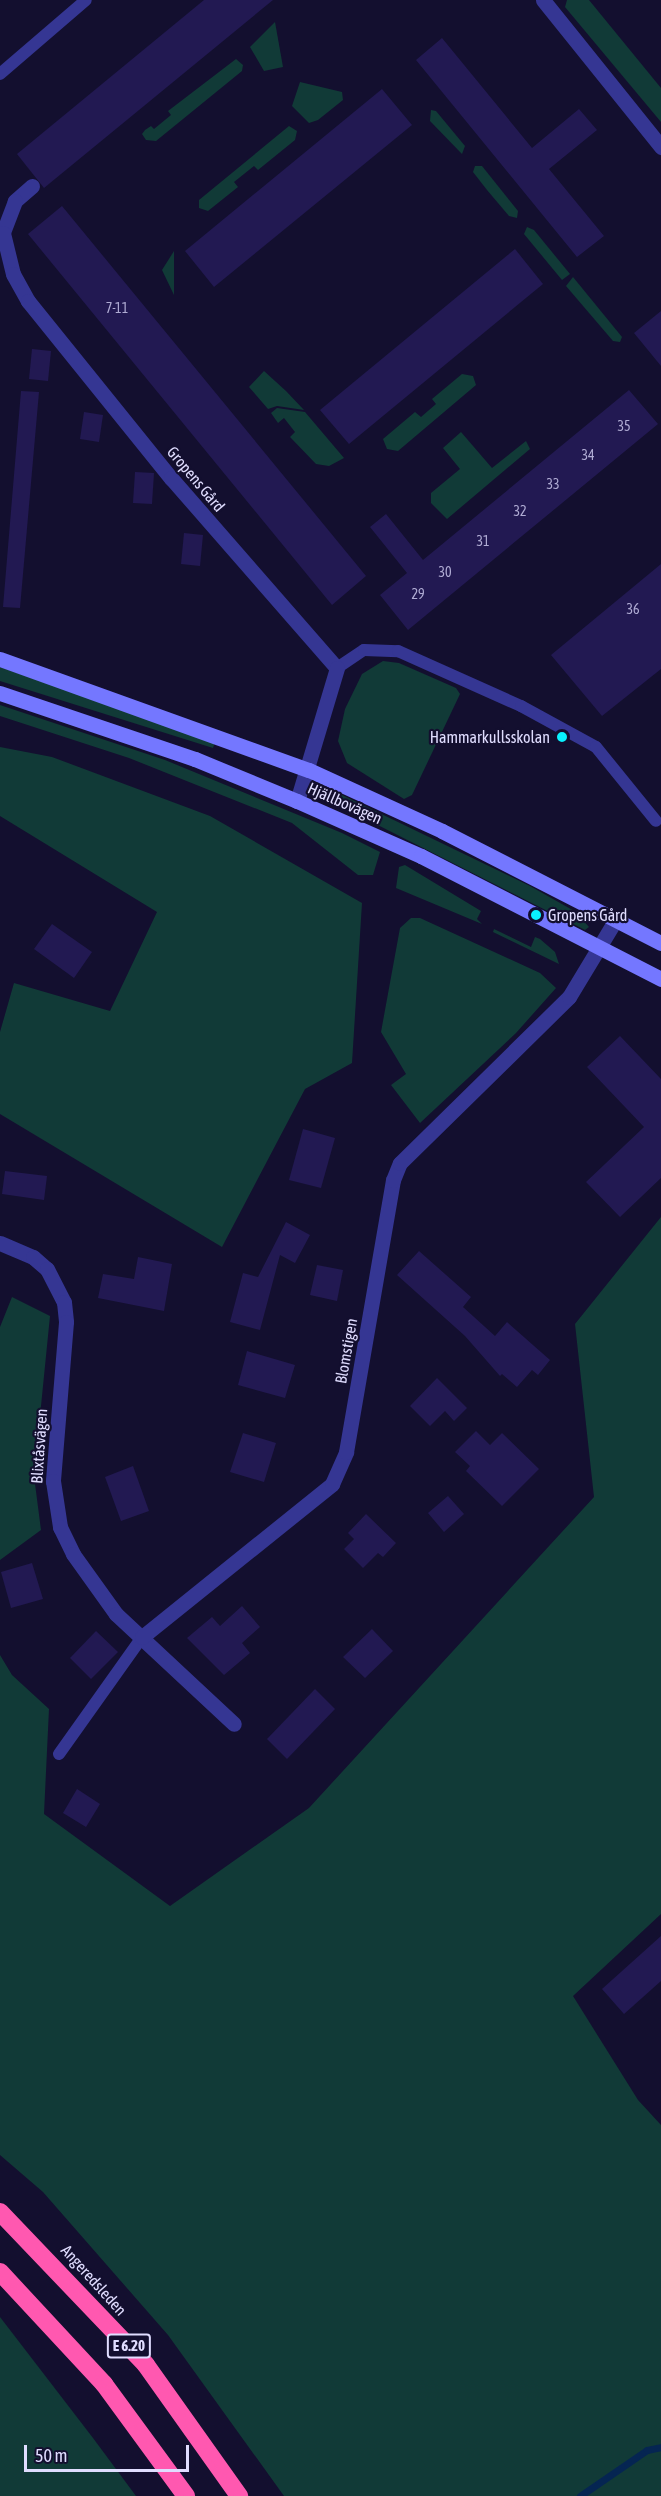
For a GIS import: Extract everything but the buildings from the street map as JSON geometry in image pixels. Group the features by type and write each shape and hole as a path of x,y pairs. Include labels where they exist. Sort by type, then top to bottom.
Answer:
{"highway":[{"name":"Angeredsleden","path":"0,2212 146,2365 239,2496"},
{"name":"E 6.20","path":"0,2272 104,2384 186,2496"}],"street":[{"path":"547,1 660,143"},
{"name":"Gropens Gård","path":"32,186 15,201 3,233 4,256 28,301 62,345 337,668"},
{"name":"Hjällbovägen","path":"0,659 309,770 442,831 661,943"},
{"path":"297,801 309,770 337,668"},
{"name":"Hjällbovägen","path":"0,693 195,759 297,801 421,856 661,979"},
{"name":"Blomstigen","path":"142,1637 332,1484 346,1452 393,1180 400,1163 552,1015 600,949 616,919"},
{"name":"Blixtåsvägen","path":"0,1243 33,1257 61,1290 66,1322 53,1481 54,1506 73,1554 99,1595 234,1724"}],"lane":[{"path":"0,74 86,0"},
{"path":"337,668 364,650 398,651 521,706 597,747 656,821"},
{"name":"Blomstigen","path":"59,1754 142,1637"}],"green space":[{"path":"567,0 589,0 661,88 661,122 565,7"},
{"path":"275,22 283,67 264,71 250,47"},
{"path":"236,59 243,65 242,71 156,141 146,140 142,134 145,130 151,126 154,129 171,115 168,111"},
{"path":"300,82 342,92 343,100 318,120 309,123 292,106"},
{"path":"431,110 436,111 465,146 462,154 430,121"},
{"path":"289,126 297,131 295,140 258,170 254,166 234,182 238,187 208,211 199,208 199,200"},
{"path":"475,166 482,166 518,211 517,218 509,216 487,190 473,172"},
{"path":"527,227 534,230 570,274 562,280 524,234"},
{"path":"174,251 174,295 162,270"},
{"path":"573,277 622,337 620,342 613,341 566,286"},
{"path":"264,371 304,410 277,406 268,409 249,387"},
{"path":"462,374 473,376 476,385 398,451 387,449 383,439 415,412 421,417 436,404 432,399"},
{"path":"277,408 305,412 344,458 329,466 316,464 290,437 295,432 284,418 278,423 271,413"},
{"path":"461,432 492,468 526,441 530,449 447,519 431,503 431,493 460,469 443,448"},
{"path":"383,661 399,663 456,688 460,694 412,795 404,799 347,763 338,741 345,709 362,674"},
{"path":"0,667 215,742 213,748 0,681"},
{"path":"0,705 165,760 342,833 380,852 373,875 358,875 292,823 129,758 0,716"},
{"path":"0,747 52,757 210,816 362,903 352,1063 305,1089 222,1247 0,1114 0,1032 14,983 110,1011 157,912 0,816"},
{"path":"338,793 530,886 576,912 589,927 585,930 356,814 337,799"},
{"path":"405,865 481,911 477,919 482,924 396,888 399,867"},
{"path":"411,918 420,918 540,973 556,988 516,1033 420,1123 391,1085 406,1074 381,1032 400,928"},
{"path":"494,929 531,947 535,937 540,939 555,952 559,964 493,932"},
{"path":"661,1217 661,1914 573,1996 638,2100 661,2125 661,2496 284,2496 168,2335 43,2192 0,2155 0,1655 12,1675 49,1709 44,1814 170,1906 309,1808 594,1497 575,1324"},
{"path":"12,1297 50,1316 34,1476 41,1530 0,1560 0,1327"},
{"path":"0,2317 93,2438 136,2496 0,2496"}],"waterway":[{"path":"580,2496 647,2450 661,2447"}],"place":[{"name":"Hammarkullsskolan","path":"562,737"},
{"name":"Gropens Gård","path":"536,915"}]}
